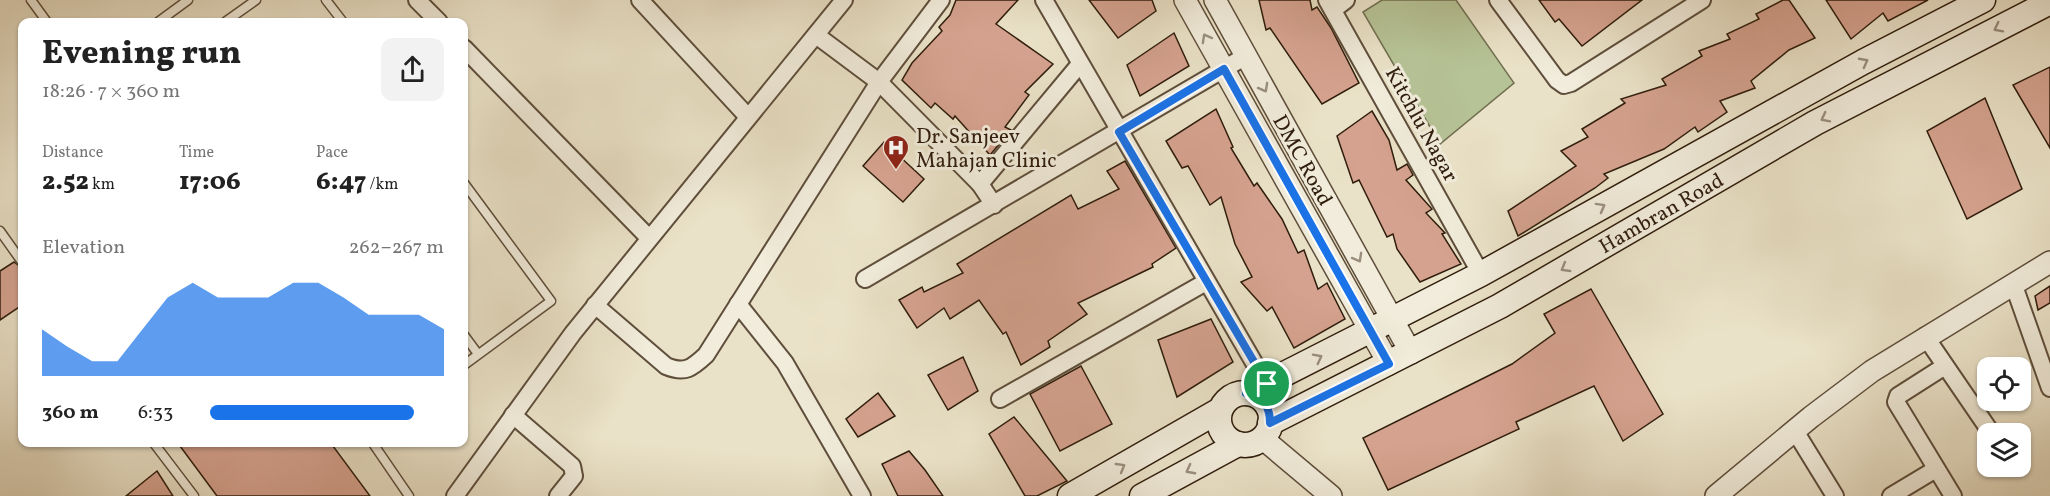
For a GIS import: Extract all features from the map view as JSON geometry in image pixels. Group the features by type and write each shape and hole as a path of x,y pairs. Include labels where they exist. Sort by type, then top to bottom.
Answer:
{"main road":[{"name":"Hambran Road","path":"1257,389 1481,274 1863,62 1983,0"},
{"name":"Hambran Road","path":"1266,430 1500,306 1815,123 2050,2"},
{"path":"1070,496 1220,410 1231,397 1257,389 1270,414 1266,430 1246,445 1238,444 1224,434 1219,418 1220,410"},
{"path":"1142,496 1238,444"}],"street":[{"path":"417,0 435,18"},
{"path":"640,0 748,117"},
{"path":"595,305 659,361 679,371 688,371 706,356 879,82 941,0"},
{"path":"1044,0 1206,282 1257,389"},
{"path":"1185,0 1389,364"},
{"name":"DMC Road","path":"1215,0 1411,353"},
{"path":"1498,0 1557,80 1564,85 1571,83 1702,0"},
{"name":"Kitchlu Nagar","path":"1335,3 1481,274"},
{"path":"455,496 595,305 816,35 835,4"},
{"path":"816,35 879,82 980,184 994,205"},
{"path":"468,52 650,238"},
{"path":"865,279 1246,56"},
{"path":"980,184 1080,64"},
{"path":"1716,496 1872,371 1925,336 2050,262"},
{"path":"1000,399 1206,282"},
{"path":"2013,283 2050,388"},
{"path":"738,304 785,363 862,496"},
{"path":"1925,336 1984,423"},
{"path":"1945,366 1898,396 1896,402 1953,496"},
{"path":"513,415 572,465 574,476 558,496"},
{"path":"1266,430 1331,496"},
{"path":"1795,431 1835,496"},
{"path":"1891,496 1936,469"}],"lane":[{"path":"31,0 44,18"},
{"path":"163,18 188,0"},
{"path":"230,18 255,0"},
{"path":"326,0 340,18"},
{"path":"468,188 552,301 468,362"},
{"path":"0,231 18,256"},
{"path":"468,341 478,354"},
{"path":"157,447 194,496"},
{"path":"375,447 409,496"}],"green space":[{"path":"1382,0 1456,0 1514,83 1440,144 1363,12"}],"building":[{"path":"956,0 1018,0 996,24 1053,64 1025,92 1029,95 1005,127 1011,130 990,155 955,116 953,119 935,103 931,108 902,80 912,63 942,31 939,27 950,15"},
{"path":"1089,0 1152,0 1156,11 1118,38"},
{"path":"1259,0 1310,0 1312,10 1317,7 1331,28 1359,83 1322,104 1270,28 1266,30"},
{"path":"1539,0 1642,0 1582,46 1559,19 1555,22"},
{"path":"1783,0 1789,0 1815,38 1789,50 1751,81 1755,88 1720,101 1727,112 1698,132 1695,127 1664,149 1604,174 1608,178 1595,188 1518,236 1508,211 1576,166 1561,151 1588,137 1582,129 1625,103 1621,99 1666,85 1662,79 1702,56 1699,51 1730,39 1727,34 1759,19 1756,14"},
{"path":"1826,0 1928,0 1888,21 1883,13 1851,39"},
{"path":"1174,33 1189,66 1140,96 1127,65"},
{"path":"2050,67 2050,148 2013,85"},
{"path":"1985,98 2022,189 1967,219 1927,131"},
{"path":"1216,109 1233,147 1231,148 1254,186 1257,183 1282,219 1298,253 1304,250 1318,289 1327,283 1345,319 1294,348 1272,307 1267,311 1241,282 1252,277 1235,244 1221,197 1210,205 1188,166 1182,168 1166,141"},
{"path":"1372,111 1389,140 1397,170 1407,164 1413,175 1406,180 1432,209 1426,213 1445,233 1442,234 1461,264 1420,282 1397,249 1393,234 1387,237 1359,180 1353,183 1337,136"},
{"path":"884,142 924,179 903,202 863,166"},
{"path":"1125,161 1176,248 1152,264 1153,267 1078,303 1087,314 1048,341 1050,347 1021,365 1006,332 1003,334 979,300 950,319 944,308 917,328 899,300 922,287 924,292 963,273 957,264 1071,195 1078,209 1119,189 1107,171"},
{"path":"14,262 18,265 18,308 0,320 0,271"},
{"path":"2050,286 2050,303 2038,310 2035,296"},
{"path":"1591,289 1663,414 1623,441 1594,386 1516,422 1519,429 1388,490 1363,438 1512,364 1555,333 1544,314"},
{"path":"1211,319 1233,362 1177,397 1158,340"},
{"path":"963,357 978,391 948,410 928,375"},
{"path":"1081,366 1112,424 1060,451 1030,394"},
{"path":"878,393 895,416 858,437 846,419"},
{"path":"1014,417 1067,481 1037,496 1025,496 989,434"},
{"path":"181,447 334,447 370,496 217,496"},
{"path":"909,451 943,496 898,496 882,464"},
{"path":"157,471 173,496 126,496"}],"place":[{"name":"Dr. Sanjeev Mahajan Clinic","path":"896,171"}],"route":[{"path":"1224,69 1389,364 1270,423 1270,414 1262,399 1246,393 1267,384 1119,132 1224,69"}]}
